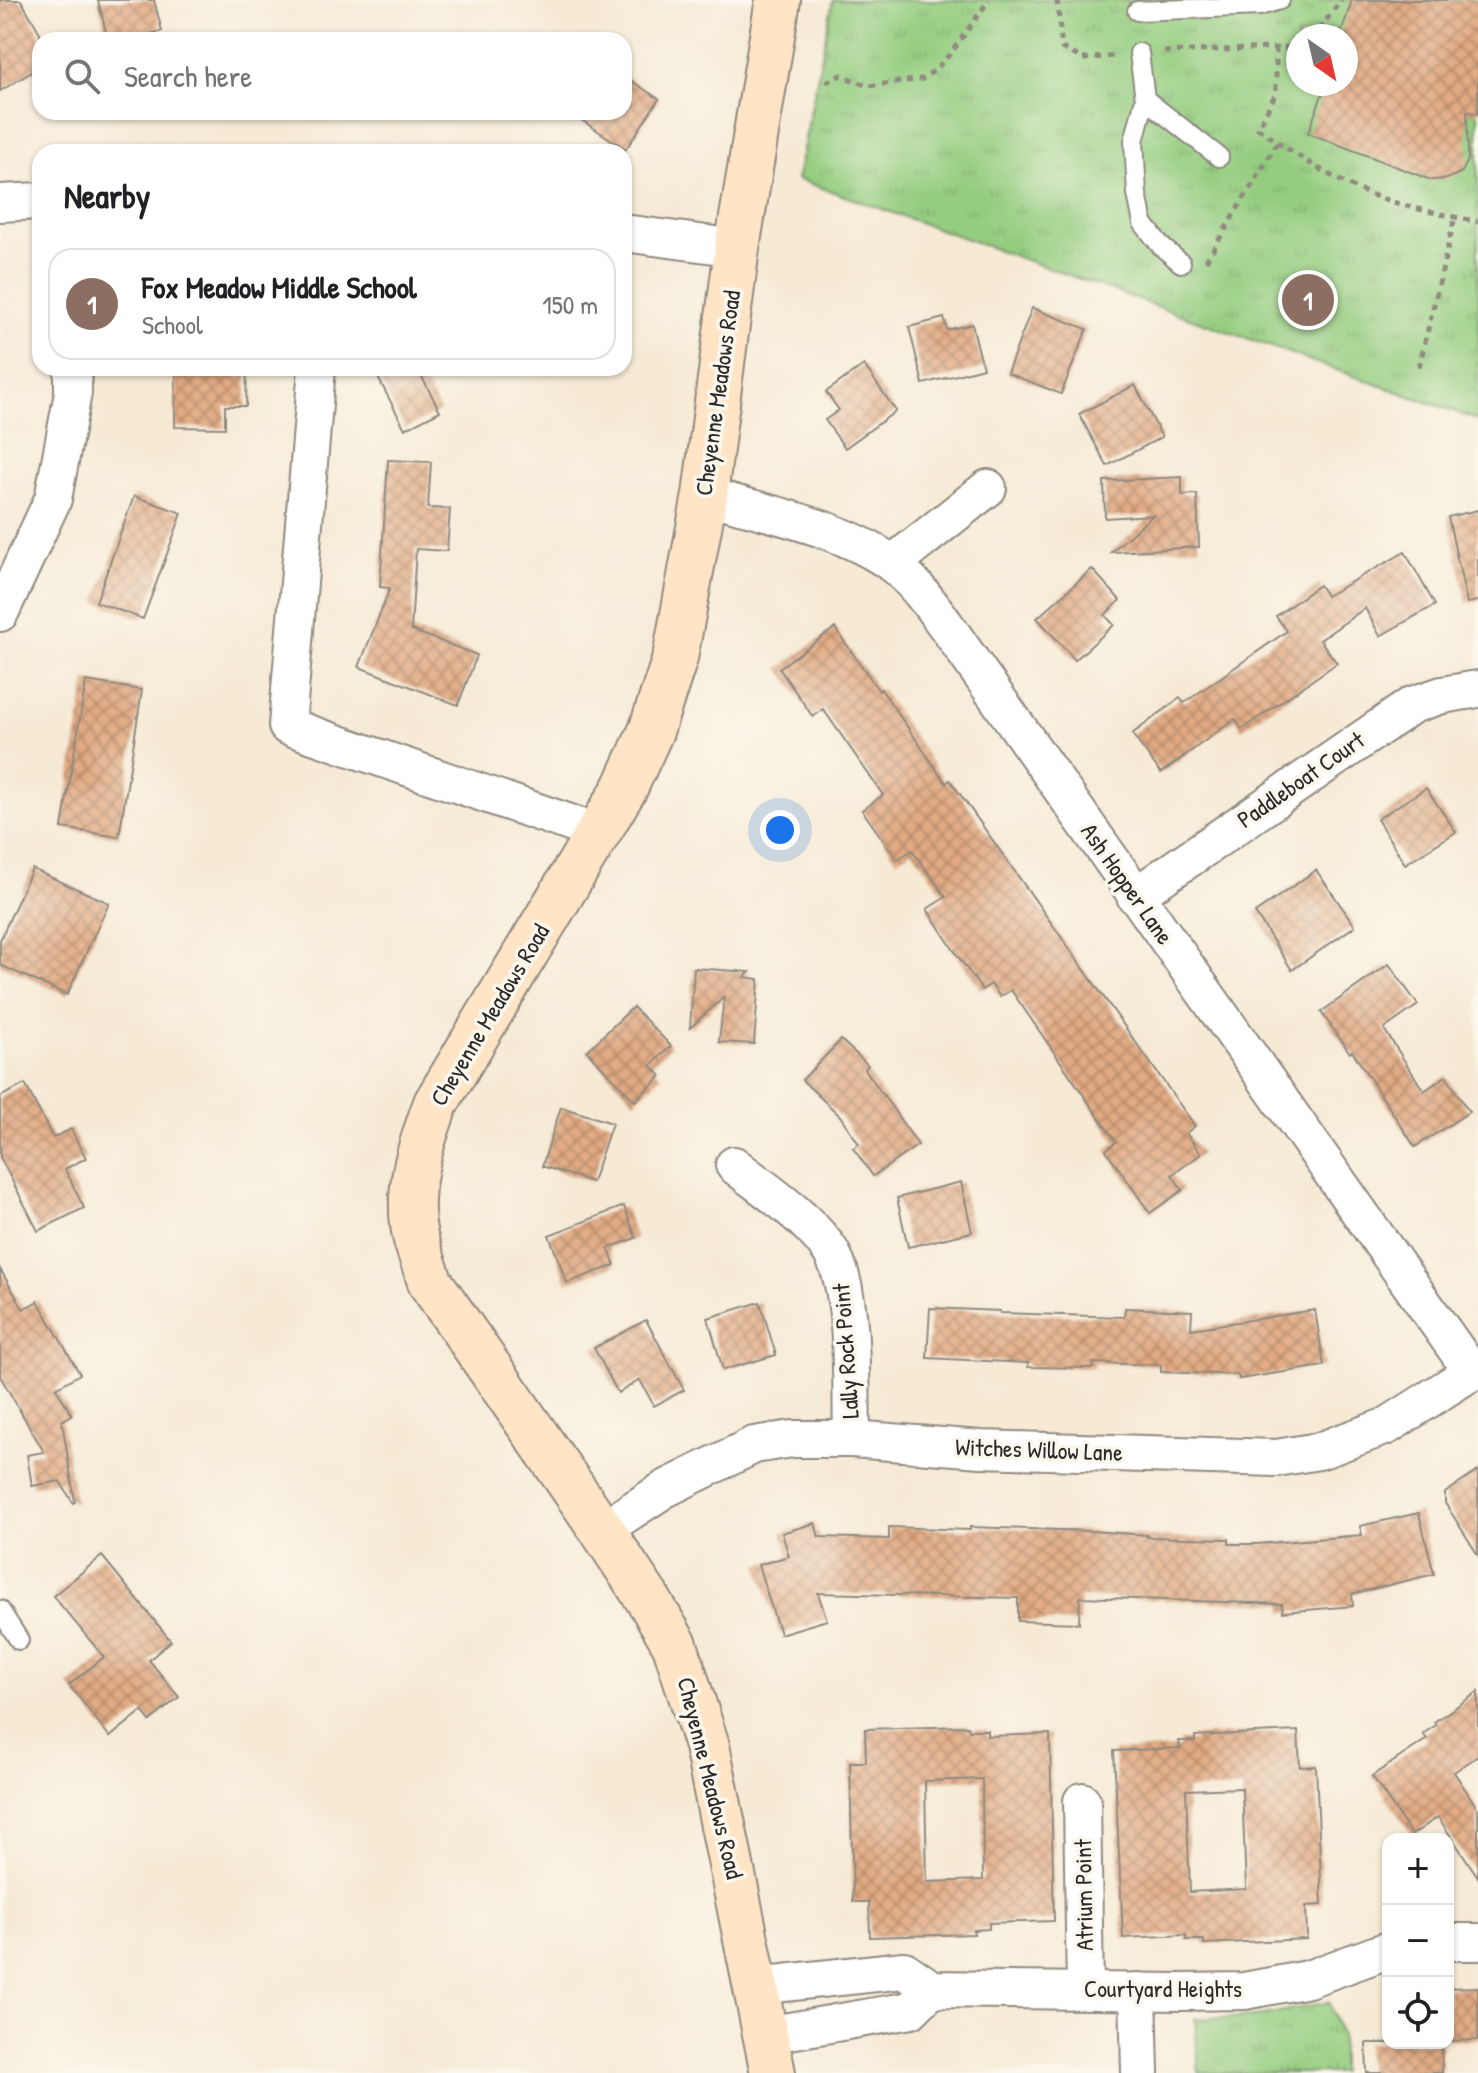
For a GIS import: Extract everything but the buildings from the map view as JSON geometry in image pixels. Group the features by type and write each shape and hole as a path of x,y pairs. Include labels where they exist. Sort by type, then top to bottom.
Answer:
{"main road":[{"name":"Cheyenne Meadows Road","path":"770,2054 707,1746 675,1645 602,1530 430,1282 415,1237 412,1197 419,1147 436,1103 625,788 651,731 675,658 705,495 737,248 778,0"}],"street":[{"path":"0,203 32,201"},
{"path":"632,234 737,248"},
{"path":"0,613 53,499 73,393 73,376"},
{"path":"316,376 287,726 599,833"},
{"path":"892,564 988,488"},
{"name":"Ash Hopper Lane","path":"705,495 861,545 892,564 938,614 1135,896 1475,1370"},
{"name":"Paddleboat Court","path":"1135,896 1412,705 1442,695 1478,689"},
{"name":"Lally Rock Point","path":"734,1165 807,1223 828,1247 839,1266 847,1317 852,1439"},
{"name":"Witches Willow Lane","path":"602,1530 665,1489 754,1445 792,1439 852,1439 981,1449 1276,1458 1319,1451 1387,1426 1475,1370"},
{"name":"Atrium Point","path":"1082,1801 1085,1990"},
{"path":"1454,1942 1478,1942"},
{"name":"Courtyard Heights","path":"756,1986 904,1970 932,1989 1244,1991 1284,1985 1382,1952"},
{"path":"770,2054 911,2010 932,1989"},
{"path":"1138,1991 1140,2073"}],"lane":[{"path":"1137,11 1260,6 1280,0"},
{"path":"1139,53 1145,99 1134,141 1137,194 1143,223 1161,246 1181,263"},
{"path":"1145,99 1219,157"},
{"path":"0,1610 19,1640"}],"path":[{"path":"826,82 841,75 868,86 922,79 951,53 989,0"},
{"path":"1323,24 1341,0"},
{"path":"1276,48 1276,93 1258,128 1354,187 1405,206 1478,222"},
{"path":"1205,263 1278,142"},
{"path":"1419,367 1455,217"}],"green space":[{"path":"833,0 1478,0 1478,420 797,179"},
{"path":"1329,2002 1341,2036 1341,2073 1199,2073 1195,2019 1254,2017"}],"place":[{"name":"Fox Meadow Middle School","path":"1308,300"}]}
